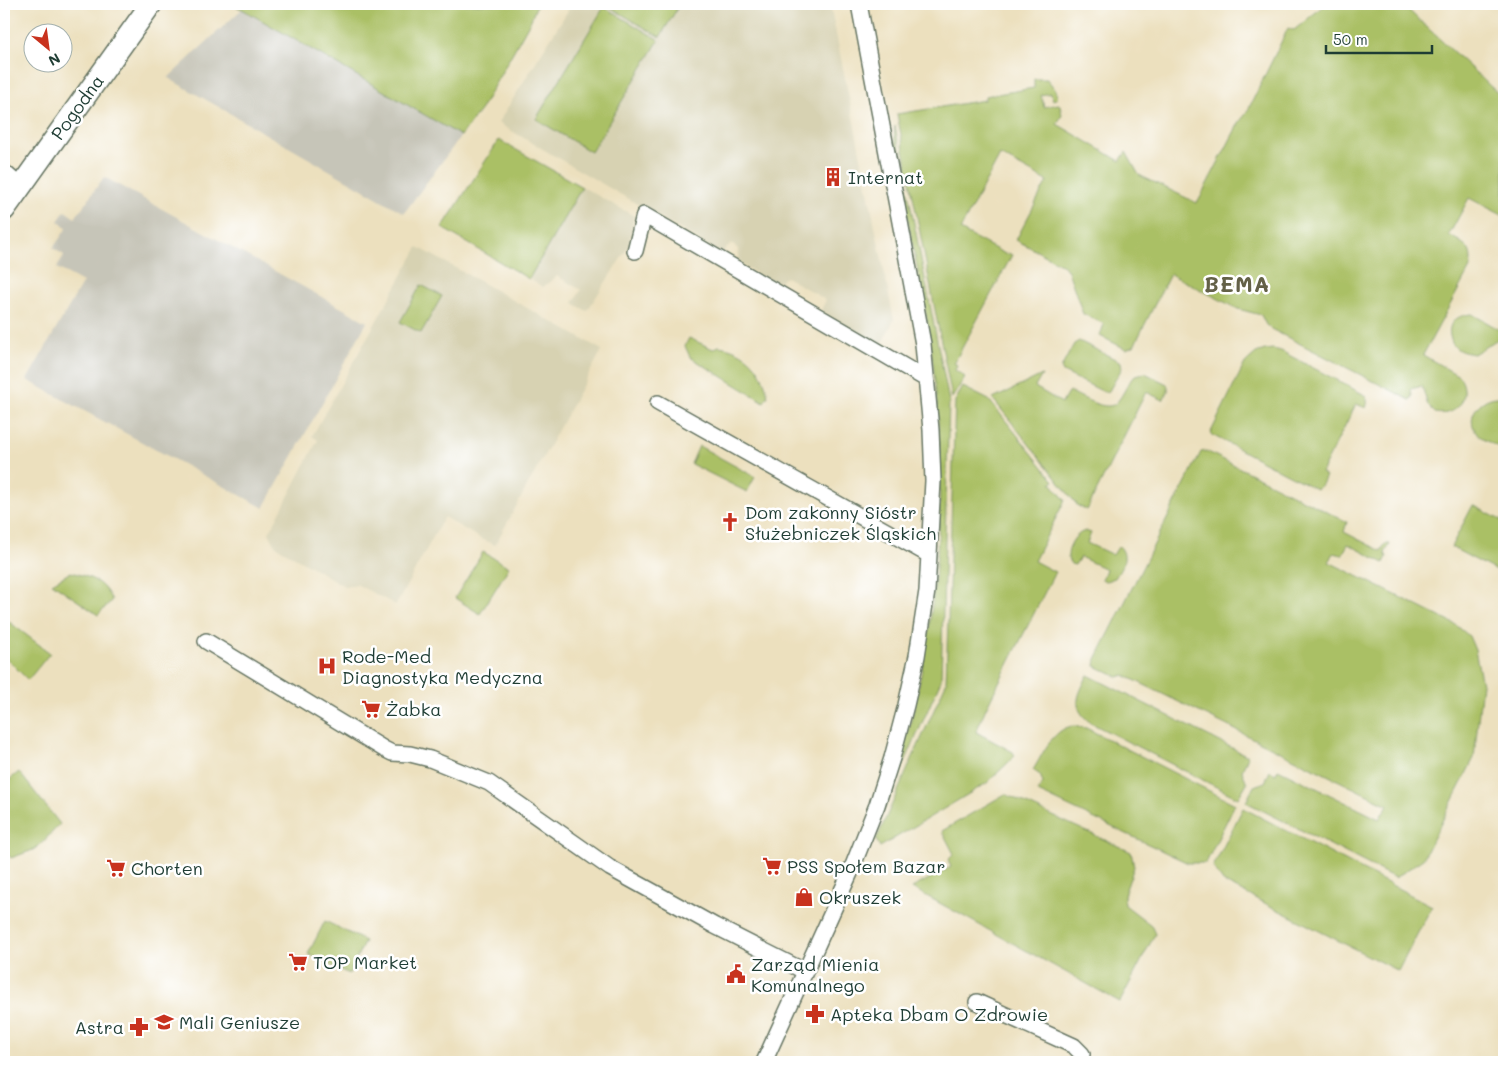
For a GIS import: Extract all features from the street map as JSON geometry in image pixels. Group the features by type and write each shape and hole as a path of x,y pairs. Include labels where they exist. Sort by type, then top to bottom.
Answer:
{"street":[{"name":"Pogodna","path":"4,210 152,4"},
{"path":"764,1062 850,873 877,805 892,758 917,656 927,591 933,481 931,430 923,344 860,4"},
{"path":"4,172 21,187"},
{"path":"635,251 644,215 926,378"},
{"path":"658,403 929,555"},
{"path":"206,642 384,749 392,753 410,754 430,759 489,784 610,868 715,926 804,971"},
{"path":"977,1002 1074,1046 1082,1054 1081,1062"}],"shaded area":[{"path":"572,4 830,4 894,320 880,347 821,310 826,300 786,277 774,284 738,262 738,249 732,244 721,253 498,123"},
{"path":"242,9 461,136 404,213 168,78"},
{"path":"499,140 634,216 629,246 587,311 573,303 581,290 557,276 543,287 442,228"},
{"path":"104,177 367,322 264,508 27,380 83,282 57,268 64,255 53,248 67,228 58,221 65,211 75,218"},
{"path":"418,247 602,350 495,545 444,517 396,605 356,584 346,587 276,546 269,533 318,440 312,436"}],"green space":[{"path":"230,4 537,4 531,20 481,109 461,136 242,9"},
{"path":"605,4 680,4 660,37"},
{"path":"1326,4 1402,4 1504,99 1504,216 1469,198 1449,235 1467,247 1471,255 1470,268 1423,355 1459,376 1464,390 1461,403 1457,408 1443,414 1435,413 1428,406 1422,386 1411,389 1412,397 1410,400 1271,329 1266,325 1261,315 1238,309 1170,274 1134,346 1126,349 1100,336 1104,324 1083,314 1068,271 1063,265 1016,240 1047,181 1000,155 960,230 1007,255 1008,253 1012,255 954,363 957,365 955,370 965,377 952,398 897,114 985,100 985,96 1034,88 1034,79 1047,79 1055,89 1058,98 1053,100 1051,93 1041,95 1044,107 1060,105 1062,115 1057,124 1120,161 1126,152 1139,175 1197,203 1240,121 1246,114 1288,28 1294,30"},
{"path":"604,7 659,40 591,152 536,119"},
{"path":"895,126 949,401 941,680 882,814 908,732 921,673 935,579 940,484 936,389 923,297 902,185 895,139"},
{"path":"499,140 582,187 529,279 442,228"},
{"path":"421,285 442,296 421,333 400,322"},
{"path":"1472,314 1502,331 1501,337 1474,354 1457,349 1450,336 1450,326 1455,320"},
{"path":"689,338 713,349 719,346 729,348 745,356 758,369 766,386 768,396 764,402 690,357 685,346"},
{"path":"1079,341 1121,362 1122,368 1109,391 1104,392 1063,372 1061,368 1074,344"},
{"path":"1273,349 1281,351 1363,394 1367,399 1366,408 1356,404 1321,473 1326,476 1321,486 1316,489 1210,434 1245,363 1256,353"},
{"path":"1145,373 1167,384 1168,392 1163,400 1146,392 1087,510 1078,506 993,399 1042,375 1035,387 1062,403 1069,391 1094,403 1107,406 1113,405 1135,375"},
{"path":"963,387 989,400 1054,481 1051,483 1065,500 1034,561 1055,572 986,708 976,732 1013,752 1015,756 987,783 880,847 876,840 946,683 955,401"},
{"path":"1498,397 1504,400 1504,450 1480,436 1473,427 1472,421 1473,415 1480,404 1485,400"},
{"path":"699,446 755,477 747,492 691,464"},
{"path":"1206,451 1347,522 1344,532 1381,551 1385,544 1390,544 1385,553 1387,557 1384,563 1348,544 1342,555 1334,553 1329,562 1456,625 1469,636 1475,650 1482,684 1474,758 1423,859 1395,878 1246,802 1254,786 1265,782 1270,771 1276,774 1278,769 1379,819 1388,805 1124,675 1118,677 1095,666 1096,659 1201,452"},
{"path":"1473,505 1504,522 1504,575 1451,547"},
{"path":"1085,531 1091,533 1087,543 1113,555 1119,546 1122,550 1124,554 1123,562 1115,578 1106,581 1102,580 1106,569 1080,557 1075,565 1071,564 1068,559 1070,546 1078,535"},
{"path":"483,552 509,567 480,614 455,598"},
{"path":"71,572 95,581 108,593 112,600 98,615 52,583"},
{"path":"4,618 50,653 28,680 4,656"},
{"path":"1088,675 1248,756 1242,771 1247,783 1238,798 1091,723 1080,712 1078,706 1079,695"},
{"path":"1072,726 1086,728 1235,804 1206,863 1188,863 1038,792 1043,783 1040,775 1033,770 1054,737 1065,728"},
{"path":"19,772 60,824 33,850 11,858 4,850 4,784"},
{"path":"1005,794 1131,852 1134,867 1124,895 1125,905 1151,925 1155,934 1120,1002 912,888 951,867 948,860 954,854 942,831"},
{"path":"1243,808 1432,906 1398,971 1223,882 1213,867"},
{"path":"325,921 365,941 349,974 308,954"}],"waterway":[{"path":"184,4 212,4"}],"place":[{"name":"Internat","path":"833,177"},
{"name":"Dom zakonny Sióstr Służebniczek Śląskich","path":"730,522"},
{"name":"Rode-Med Diagnostyka Medyczna","path":"327,666"},
{"name":"Żabka","path":"371,709"},
{"name":"PSS Społem Bazar","path":"772,866"},
{"name":"Chorten","path":"116,868"},
{"name":"Okruszek","path":"804,897"},
{"name":"TOP Market","path":"298,962"},
{"name":"Zarząd Mienia Komunalnego","path":"736,974"},
{"name":"Apteka Dbam O Zdrowie","path":"815,1014"},
{"name":"Mali Geniusze","path":"164,1022"},
{"name":"Astra","path":"139,1027"}],"district":[{"name":"BEMA","path":"1237,283"}]}
